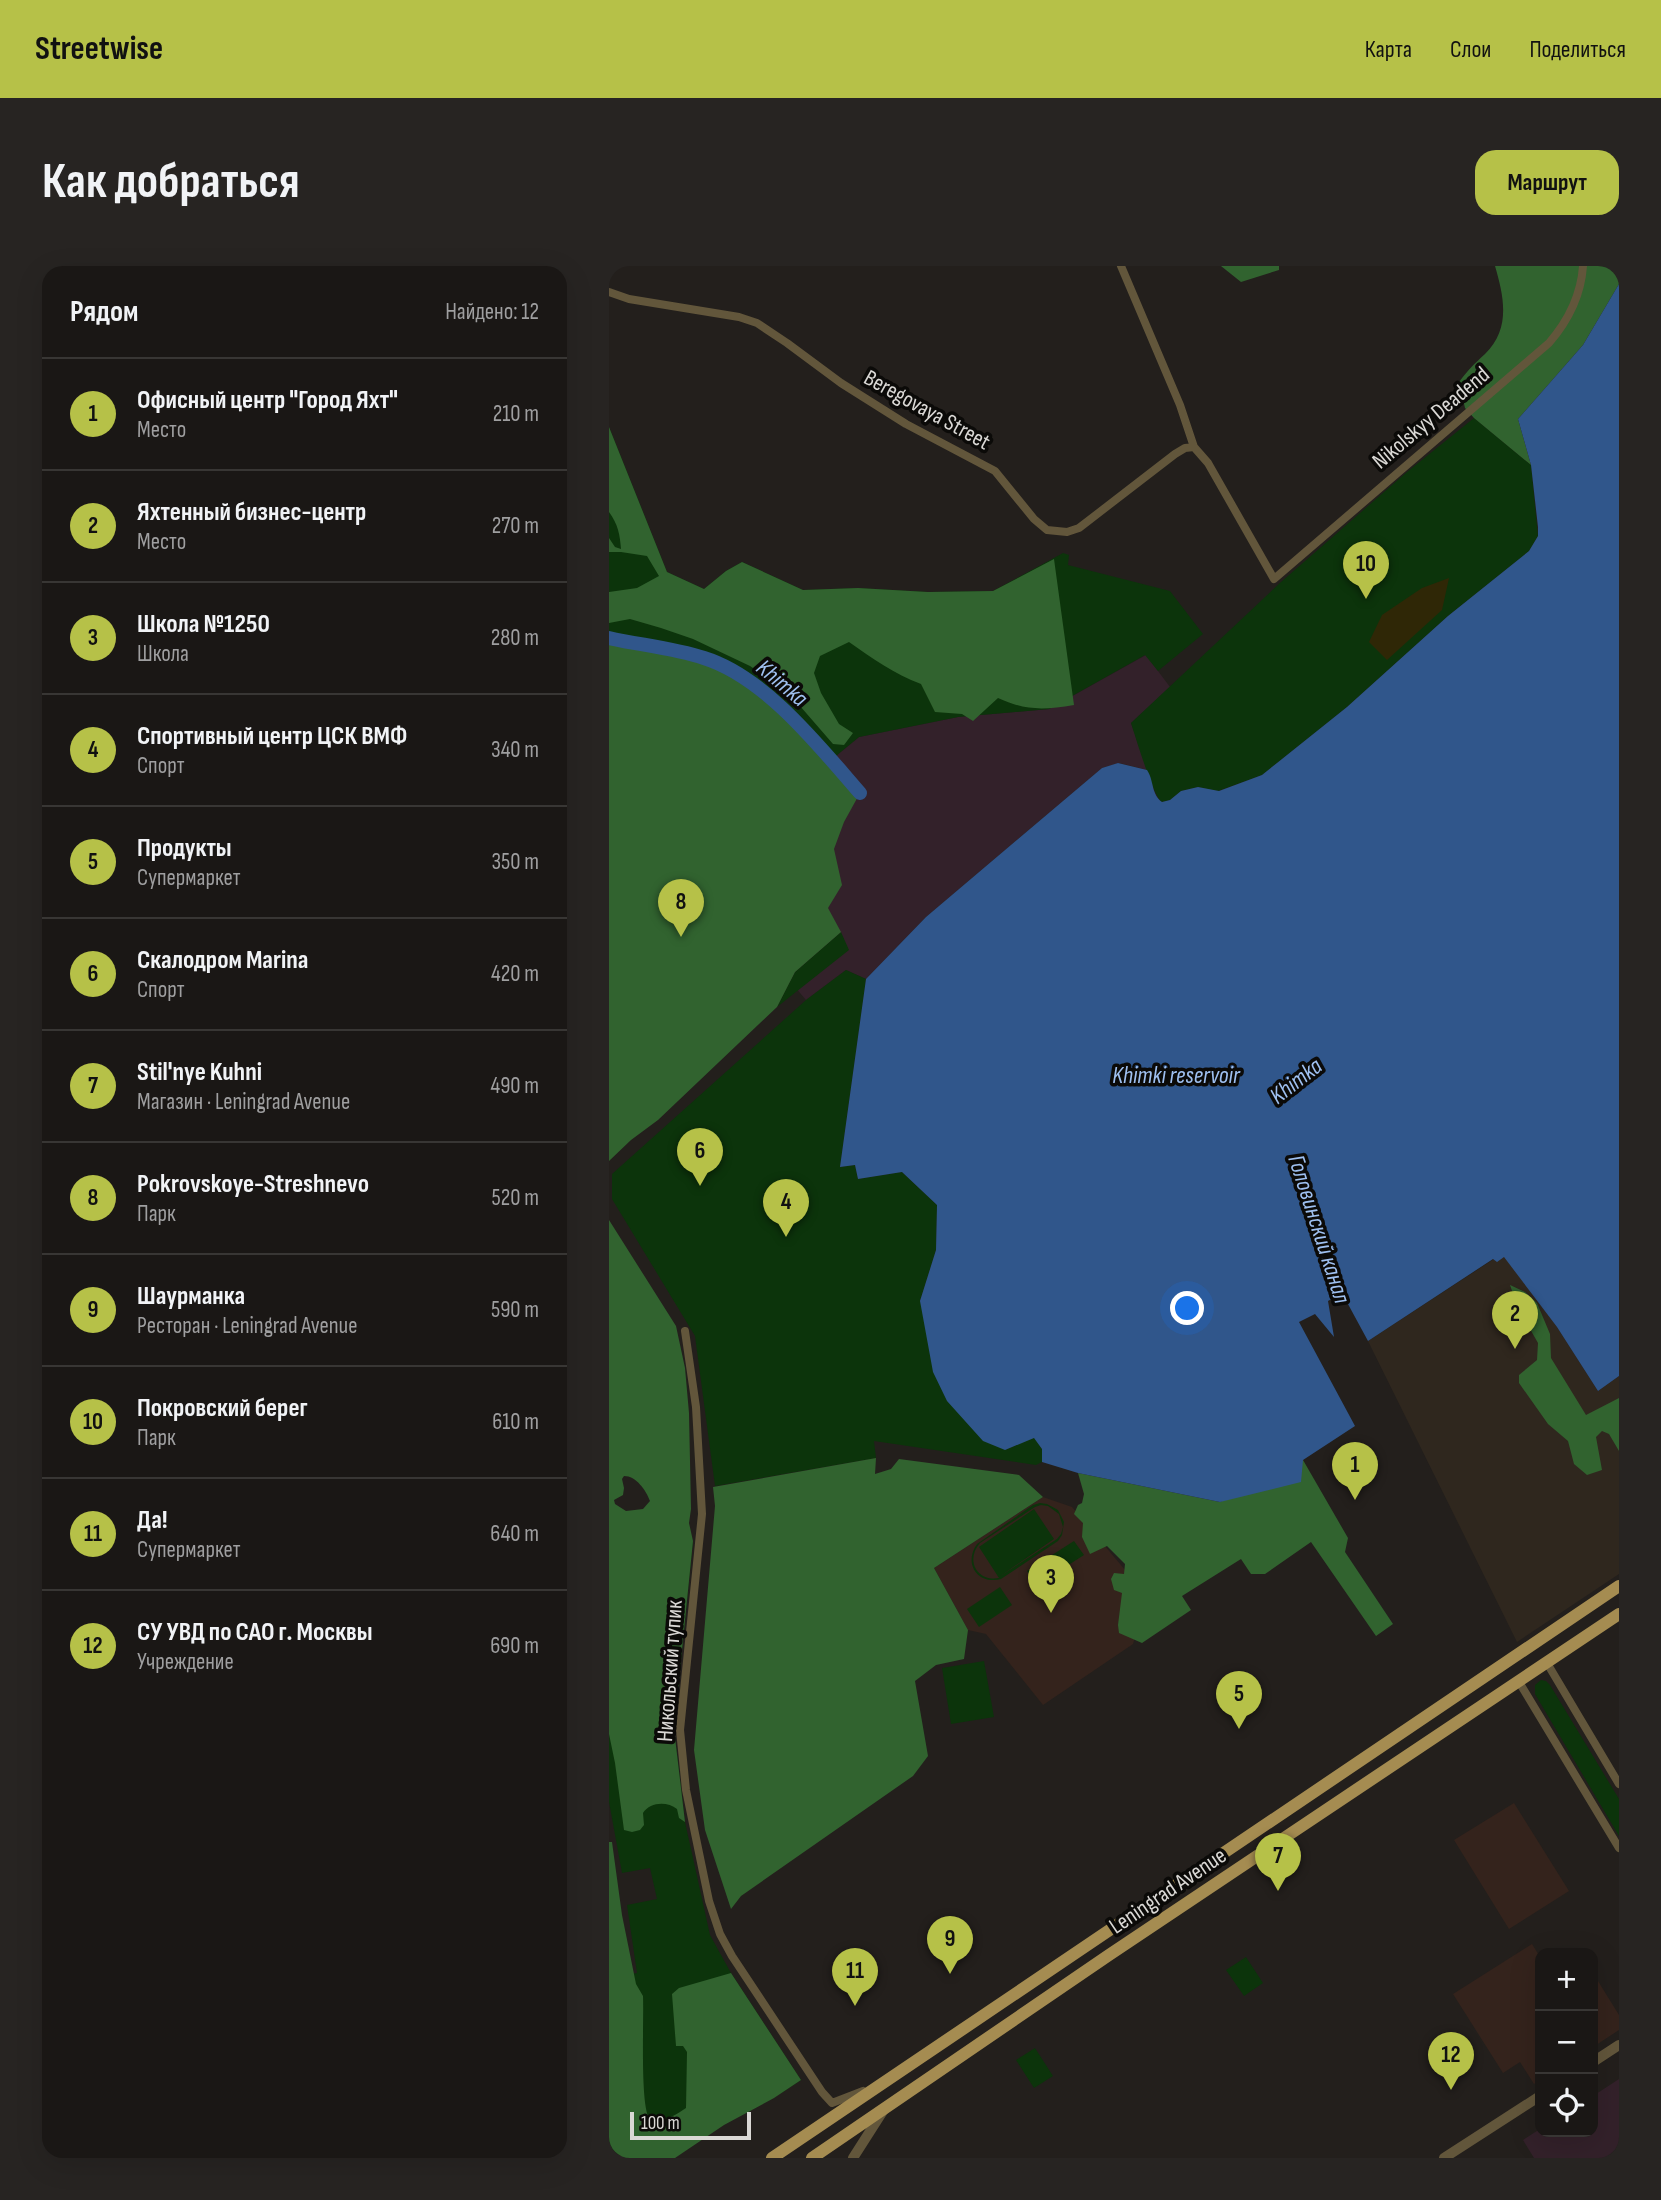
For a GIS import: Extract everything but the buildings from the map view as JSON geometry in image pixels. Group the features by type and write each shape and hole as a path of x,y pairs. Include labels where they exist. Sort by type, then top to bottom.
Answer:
{"main road":[{"name":"Leningrad Avenue","path":"772,2158 1619,1586"},
{"name":"Leningrad Avenue","path":"812,2158 1109,1955 1619,1614"}],"street":[{"path":"1121,266 1180,405 1194,447"},
{"name":"Nikolskyy Deadend","path":"1194,447 1208,463 1274,579 1549,343 1562,328 1573,306 1581,284 1583,266"},
{"name":"Beregovaya Street","path":"609,292 629,299 739,317 757,323 841,383 906,424 995,471 1034,519 1047,530 1067,532 1079,528 1175,454 1194,447"},
{"name":"Никольский тупик","path":"685,1331 696,1406 702,1514 680,1730 686,1790 713,1917 732,1956 832,2103 882,2082"},
{"path":"1547,1663 1619,1784"},
{"path":"1519,1682 1619,1848"},
{"path":"1598,2059 1619,2045"},
{"path":"1444,2158 1535,2099"},
{"path":"853,2158 887,2106"}],"shaded area":[{"path":"1146,655 1170,687 1131,723 1147,770 1119,763 1102,768 926,917 866,979 846,970 806,1000 716,894 808,779 859,737 958,717 1049,709"},
{"path":"1504,1256 1557,1327 1598,1391 1619,1376 1619,1574 1517,1642 1368,1341 1494,1259"},
{"path":"1043,1497 1072,1507 1147,1596 1133,1644 1043,1705 986,1634 968,1630 934,1568"},
{"path":"1514,1803 1569,1891 1509,1929 1454,1840"},
{"path":"1532,1944 1535,1949 1535,2083 1520,2062 1503,2073 1453,1994"},
{"path":"1598,1981 1619,2015 1619,2030 1598,2044"},
{"path":"1619,2079 1619,2158 1534,2158 1523,2140 1535,2132 1535,2137 1598,2137 1598,2093"}],"green space":[{"path":"1221,266 1279,266 1279,270 1241,282"},
{"path":"1495,266 1619,266 1619,284 1583,345 1518,419 1531,465 1465,408 1459,382 1499,334 1503,301"},
{"path":"1474,418 1531,465 1538,536 1529,551 1448,616 1347,707 1262,775 1218,791 1198,787 1181,791 1170,800 1162,802 1150,778 1131,723 1281,582 1407,472"},
{"path":"609,427 667,572 704,589 742,562 803,590 858,588 928,592 993,591 1063,553 1069,555 1068,565 1170,591 1203,634 1158,671 1145,655 1049,709 958,717 859,737 831,760 774,701 724,666 682,651 609,638"},
{"path":"609,427 667,572 704,589 742,562 803,590 858,588 928,592 993,591 1054,559 1074,705 1035,708 998,698 973,721 962,714 935,712 921,684 892,671 849,642 820,656 814,673 821,693 839,724 853,733 844,745 833,744 787,691 750,666 693,639 661,628 630,619 609,623 609,592 637,588 659,576 647,556 609,552 609,538 615,547 621,549 618,530 609,512"},
{"path":"609,638 668,649 727,667 748,680 790,715 860,793 844,822 834,849 842,885 828,908 841,932 795,972 777,1007 658,1120 609,1161"},
{"path":"841,932 849,950 777,1007 795,972"},
{"path":"846,970 866,979 840,1167 855,1165 858,1179 902,1172 937,1205 936,1250 920,1301 1005,1450 1034,1437 1042,1449 1042,1462 1036,1465 874,1441 876,1458 715,1486 695,1336 612,1199 612,1174 806,1000"},
{"path":"609,1220 676,1326 685,1368 689,1413 689,1523 693,1541 674,1729 685,1822 679,1818 677,1809 659,1804 643,1813 644,1825 640,1830 624,1830 609,1734","holes":["624,1476 640,1484 650,1501 643,1509 626,1511 615,1504 614,1500 623,1495 622,1479"]},
{"path":"1510,1285 1525,1292 1537,1303 1550,1334 1551,1358 1586,1415 1619,1398 1619,1451 1609,1434 1602,1431 1596,1437 1602,1470 1587,1475 1574,1464 1568,1441 1548,1424 1519,1383 1519,1375 1537,1360 1538,1343 1518,1308"},
{"path":"876,1458 875,1474 891,1469 899,1459 1019,1475 1043,1497 934,1568 968,1630 964,1659 936,1665 915,1681 928,1756 913,1776 741,1896 731,1909 705,1830 694,1750 715,1506 713,1487"},
{"path":"1303,1460 1348,1538 1345,1552 1393,1624 1376,1636 1311,1542 1265,1574 1251,1574 1241,1559 1182,1596 1191,1610 1142,1643 1119,1633 1122,1593 1114,1590 1111,1579 1114,1573 1124,1574 1125,1564 1107,1546 1090,1554 1082,1537 1083,1523 1074,1514 1082,1503 1084,1494 1078,1473 1220,1502"},
{"path":"1047,1504 1058,1510 1064,1522 1062,1535 1058,1541 1001,1579 986,1579 980,1576 972,1565 973,1551 977,1544 1033,1505","holes":["1048,1506 1059,1514 1063,1527 1057,1539 999,1577 1054,1539 1034,1509 979,1547 999,1578 985,1577 979,1573 974,1556 980,1543 1035,1507"]},
{"path":"693,1541 674,1729 685,1822 710,1935 731,1973 801,2080 783,2092 609,2158 612,1977 637,1973 627,1905 657,1899 650,1868 622,1873 609,1802 609,1547"},
{"path":"1074,1541 1084,1555 1037,1585 1027,1571"},
{"path":"1000,1587 1012,1605 979,1627 967,1609"},
{"path":"984,1661 994,1717 951,1724 942,1668"},
{"path":"1541,1680 1550,1685 1619,1799 1619,1836 1535,1694 1535,1685"},
{"path":"609,1842 612,1842 622,1915 636,1984 643,1996 643,2079 649,2118 664,2119 686,2108 687,2052 683,2046 676,2046 672,1994 679,1988 731,1973 801,2080 724,2125 675,2158 609,2158"},
{"path":"1246,1957 1263,1983 1244,1996 1226,1970"},
{"path":"1035,2048 1053,2076 1034,2088 1016,2060"}],"sand":[{"path":"1449,578 1442,610 1387,660 1369,642 1382,615 1422,588"}],"water":[{"name":"Khimki reservoir","path":"1619,284 1619,1376 1598,1391 1557,1327 1504,1257 1497,1262 1493,1259 1368,1341 1342,1293 1328,1301 1334,1337 1315,1314 1299,1322 1355,1426 1303,1460 1301,1482 1220,1502 1078,1473 1042,1462 1042,1449 1034,1438 1005,1450 983,1441 947,1401 933,1372 920,1301 936,1250 937,1205 902,1172 858,1179 855,1165 840,1167 866,979 926,917 1102,768 1118,763 1147,770 1156,795 1162,802 1170,800 1181,791 1198,787 1219,791 1262,775 1347,707 1448,616 1529,551 1538,536 1538,527 1531,465 1518,419 1583,345"}],"waterway":[{"name":"Khimka","path":"609,638 668,649 727,667 748,680 790,715 860,793"}],"place":[{"name":"Покровский берег","path":"1366,599"},
{"name":"Pokrovskoye-Streshnevo","path":"681,937"},
{"name":"Скалодром Marina","path":"700,1186"},
{"name":"Спортивный центр ЦСК ВМФ","path":"786,1237"},
{"name":"Яхтенный бизнес-центр","path":"1515,1349"},
{"name":"Офисный центр \"Город Яхт\"","path":"1355,1500"},
{"name":"Школа №1250","path":"1051,1613"},
{"name":"Продукты","path":"1239,1729"},
{"name":"Stil'nye Kuhni","path":"1278,1891"},
{"name":"Шаурманка","path":"950,1974"},
{"name":"Да!","path":"855,2006"},
{"name":"СУ УВД по САО г. Москвы","path":"1451,2090"}],"water label":[{"name":"Головинский канал","path":"1319,1229"}]}
